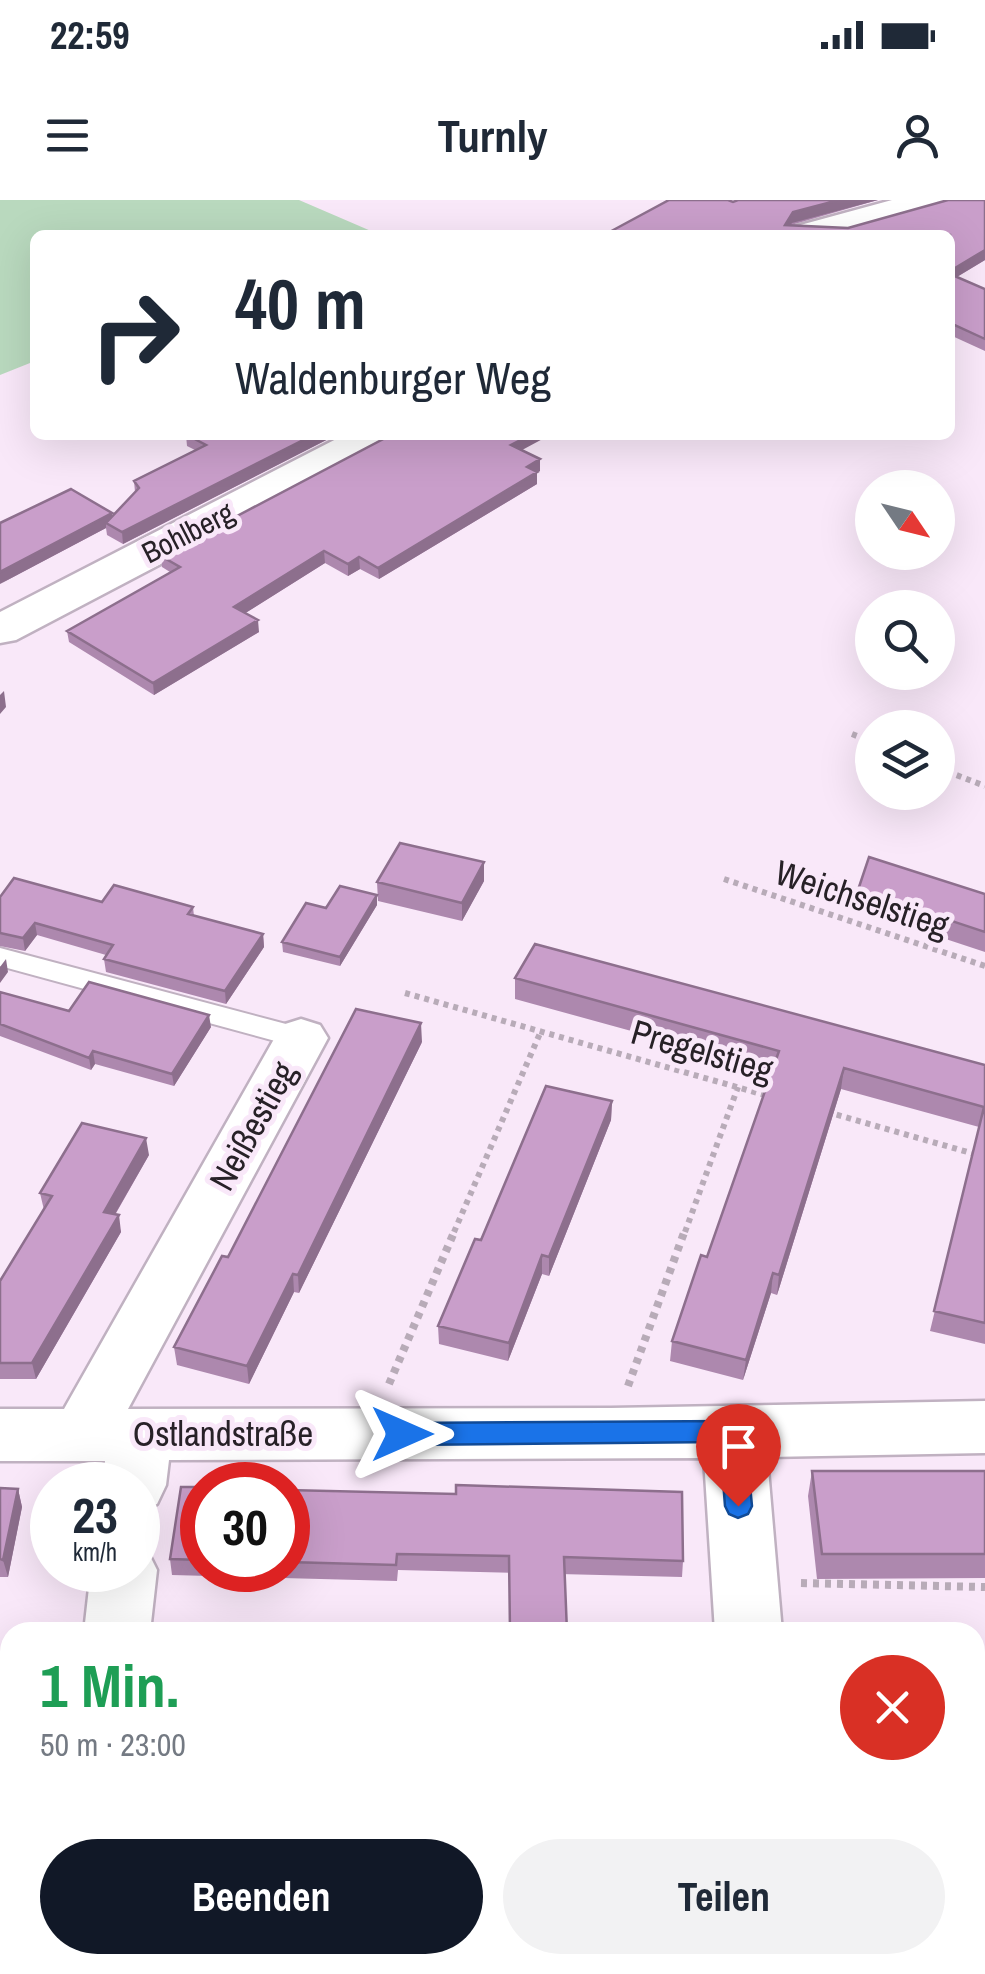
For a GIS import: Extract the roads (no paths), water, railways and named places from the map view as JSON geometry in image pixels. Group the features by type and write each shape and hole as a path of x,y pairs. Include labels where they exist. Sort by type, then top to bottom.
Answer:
{"street":[{"path":"824,230 932,200"},
{"name":"Bohlberg","path":"0,630 365,440"},
{"name":"Neißestieg","path":"118,1451 301,1038"},
{"name":"Ostlandstraße","path":"0,1435 118,1451 368,1434 985,1427"},
{"path":"732,1432 747,1607"},
{"path":"118,1622 122,1592"}],"lane":[{"name":"Neißestieg","path":"0,957 301,1038"}]}
